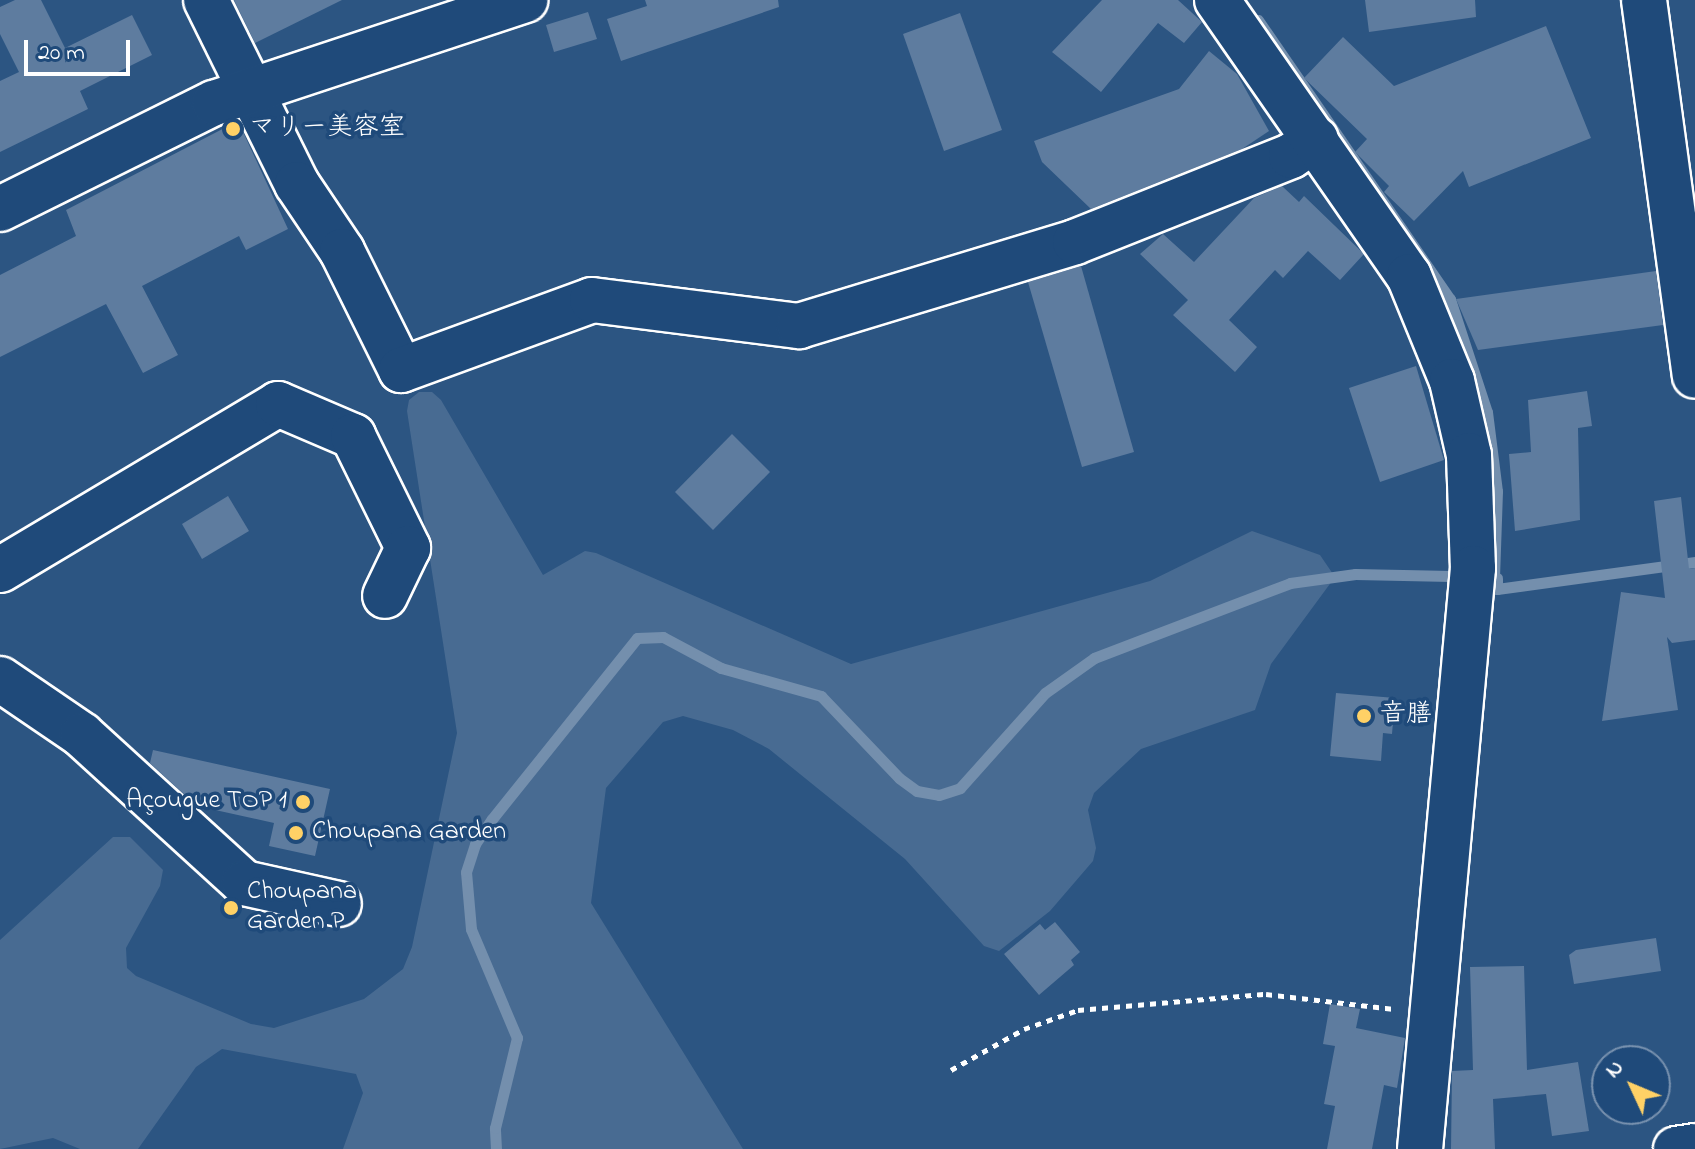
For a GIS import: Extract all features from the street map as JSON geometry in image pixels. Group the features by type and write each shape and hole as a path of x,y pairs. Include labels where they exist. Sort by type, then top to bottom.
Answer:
{"street":[{"path":"206,0 297,184 342,251 401,370 592,300 799,326 1075,242 1291,156 1316,139"},
{"path":"0,209 143,135 250,89 525,0"},
{"path":"1217,0 1390,244 1426,310 1452,381 1469,455 1473,568 1420,1149"},
{"path":"1644,0 1695,376"},
{"path":"0,570 278,404 353,436 408,548 385,596"},
{"path":"0,679 82,735 244,883 339,904"},
{"path":"1676,1149 1695,1146"}],"path":[{"path":"951,1070 1024,1029 1107,1007 1266,994 1434,1014"}],"shaded area":[{"path":"419,392 432,392 441,400 543,575 585,551 596,553 851,664 1150,581 1252,531 1320,555 1335,577 1271,664 1255,710 1141,749 1094,793 1088,810 1096,848 1093,861 1050,911 999,951 984,946 905,859 769,749 733,730 683,716 663,722 606,788 591,903 743,1149 343,1149 363,1093 356,1074 222,1049 196,1067 138,1149 80,1149 53,1138 0,1149 0,940 113,837 130,837 163,870 160,886 126,948 127,968 136,976 251,1024 274,1028 364,999 403,969 412,947 457,733 407,411 409,400"}],"building":[{"path":"15,0 41,0 65,48 132,15 152,55 80,91 88,109 0,152 0,81 19,72 0,34 0,7"},
{"path":"234,0 342,0 255,43"},
{"path":"645,0 778,0 779,7 621,61 607,19 647,6"},
{"path":"1102,0 1178,0 1202,22 1184,43 1158,23 1101,92 1052,52"},
{"path":"1365,0 1475,0 1476,17 1369,32"},
{"path":"588,12 597,39 554,52 546,25"},
{"path":"960,13 1002,130 944,151 903,34"},
{"path":"1546,26 1591,138 1469,187 1463,171 1414,221 1384,192 1389,186 1355,152 1367,139 1304,78 1343,37 1394,86"},
{"path":"1209,51 1237,74 1269,131 1242,149 1091,209 1042,162 1034,141 1179,89"},
{"path":"238,121 288,229 246,250 239,236 142,286 178,355 143,373 106,304 0,357 0,275 76,236 66,210"},
{"path":"1282,186 1299,202 1304,196 1364,254 1340,280 1308,251 1283,278 1275,270 1229,320 1257,347 1235,372 1173,315 1188,300 1140,254 1163,234 1194,262 1254,198"},
{"path":"1081,266 1134,452 1082,467 1028,282"},
{"path":"1656,271 1663,325 1478,350 1456,299"},
{"path":"1416,366 1444,460 1380,482 1349,388"},
{"path":"1587,391 1592,426 1578,428 1580,520 1515,531 1509,454 1531,452 1528,400"},
{"path":"732,434 770,472 713,530 675,492"},
{"path":"228,496 249,531 202,559 182,524"},
{"path":"1681,497 1689,569 1695,568 1695,640 1672,643 1667,637 1678,710 1602,721 1621,592 1665,598 1654,501"},
{"name":"音膳","path":"1336,693 1395,698 1392,734 1383,733 1381,761 1330,756"},
{"path":"153,750 330,789 315,856 269,846 274,823 197,806 150,763"},
{"path":"1055,922 1080,952 1071,960 1074,965 1039,995 1004,954 1040,924 1045,930"},
{"path":"1656,938 1661,971 1574,984 1569,955 1576,950"},
{"path":"1524,966 1527,1070 1578,1062 1589,1131 1552,1136 1546,1094 1493,1099 1495,1149 1451,1149 1452,1071 1473,1070 1470,967"},
{"path":"1330,1004 1360,1009 1356,1028 1405,1038 1397,1088 1384,1085 1372,1149 1327,1149 1335,1106 1324,1104 1335,1046 1323,1044"}],"waterway":[{"path":"1258,20 1450,299 1487,412 1497,491 1494,578"},
{"path":"1497,578 1497,589 1695,562"},
{"path":"496,1149 495,1128 517,1038 471,929 466,872 475,844 492,819 637,638 663,637 721,668 821,696 899,778 917,791 939,795 960,788 1045,693 1094,658 1290,583 1355,574 1451,576"}],"place":[{"name":"マリー美容室","path":"233,129"},
{"name":"音膳","path":"1364,716"},
{"name":"Açougue TOP 1","path":"303,802"},
{"name":"Choupana Garden","path":"296,833"},
{"name":"Choupana Garden P","path":"231,908"}]}
